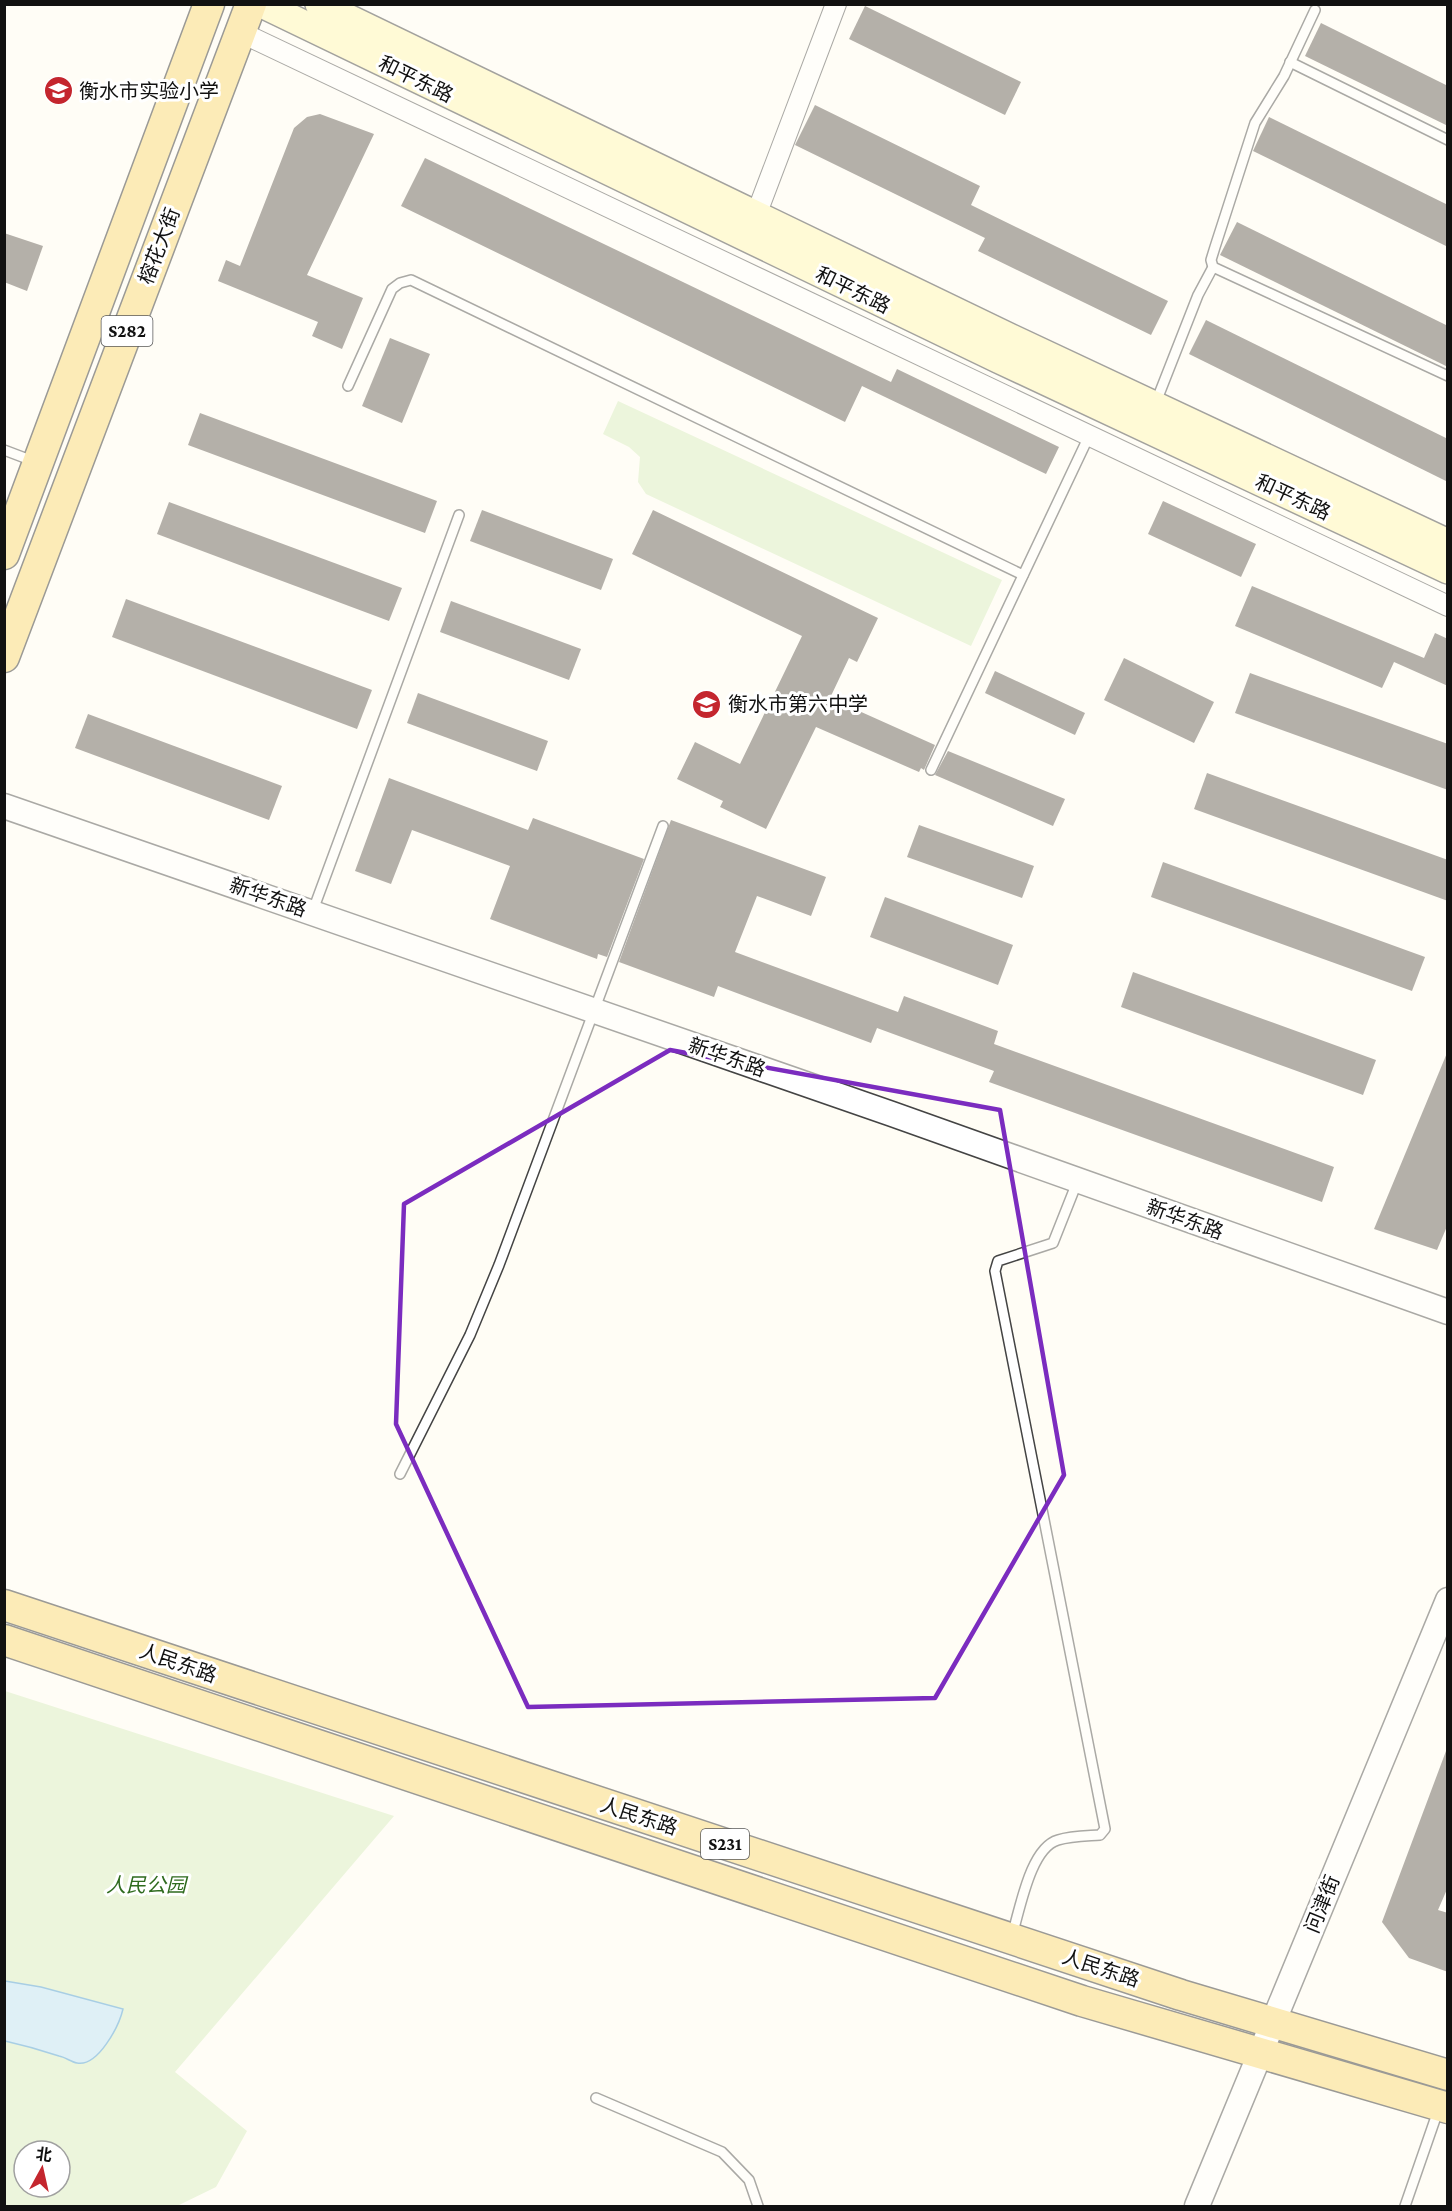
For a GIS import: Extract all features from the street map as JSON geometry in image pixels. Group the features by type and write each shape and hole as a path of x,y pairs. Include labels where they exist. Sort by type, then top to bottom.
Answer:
{"main road":[{"name":"榕花大街","path":"4,554 209,4"},
{"name":"榕花大街","path":"4,657 251,4"},
{"name":"和平东路","path":"262,4 998,359 1448,570"},
{"name":"和平东路","path":"319,4 756,215 1448,543"},
{"name":"人民东路","path":"4,1605 1011,1939 1273,2023 1448,2075"},
{"name":"人民东路","path":"4,1640 1071,1997 1260,2055 1444,2107"}],"street":[{"path":"756,215 836,4"},
{"path":"240,32 1448,606"},
{"name":"新华东路","path":"4,806 593,1010 1448,1312"},
{"name":"问津街","path":"1197,2206 1448,1600"}],"lane":[{"path":"1155,405 1198,295 1213,267 1211,260 1255,123 1290,62 1315,10"},
{"path":"1290,62 1448,140"},
{"path":"1213,267 1448,376"},
{"path":"348,386 392,289 400,283 411,280 1023,575"},
{"path":"931,770 1089,436"},
{"path":"4,450 39,462"},
{"path":"312,913 459,515"},
{"path":"400,1474 470,1335 663,826"},
{"path":"1011,1939 1034,1864 1043,1849 1056,1840 1100,1835 1105,1829 995,1271 998,1261 1053,1243 1078,1180"},
{"path":"596,2098 722,2151 749,2180 758,2206"},
{"path":"1405,2206 1444,2107"}],"highlighted area":[{"path":"670,1050 1000,1110 1064,1475 935,1698 528,1707 396,1424 404,1204"}],"green space":[{"path":"618,401 1002,580 971,646 646,494 638,482 640,457 629,447 603,434"},
{"name":"人民公园","path":"5,1691 394,1816 175,2072 247,2131 216,2187 177,2206 5,2206"}],"water":[{"path":"5,1981 41,1987 123,2009 112,2035 100,2052 85,2063 77,2063 5,2041"}],"building":[{"path":"865,6 1021,82 1005,115 849,39"},
{"path":"1321,23 1448,86 1448,126 1305,56"},
{"path":"815,105 980,186 971,205 1168,301 1151,335 978,251 985,238 795,145"},
{"path":"320,114 374,134 307,275 363,298 342,349 312,336 318,322 218,281 226,260 240,266 294,128 307,117"},
{"path":"1269,117 1448,205 1448,247 1253,151"},
{"path":"425,158 891,382 897,369 1059,447 1046,474 862,386 845,422 401,206"},
{"path":"1237,222 1448,326 1448,367 1220,255"},
{"path":"4,233 43,246 27,291 4,282"},
{"path":"1206,320 1448,439 1448,482 1189,354"},
{"path":"390,338 430,354 402,423 362,406"},
{"path":"200,413 437,501 425,533 188,445"},
{"path":"1163,501 1256,544 1241,577 1148,534"},
{"path":"169,502 402,588 389,621 157,534"},
{"path":"482,510 613,559 601,590 470,541"},
{"path":"653,510 878,618 857,662 849,658 830,698 935,745 924,770 921,768 919,772 816,727 766,829 720,807 723,801 677,779 695,742 740,764 802,636 632,554"},
{"path":"1252,586 1424,658 1435,633 1448,639 1448,686 1394,662 1382,688 1235,626"},
{"path":"126,599 372,690 357,729 112,637"},
{"path":"451,601 581,649 569,680 440,632"},
{"path":"1124,658 1214,702 1194,743 1104,700"},
{"path":"995,671 1085,713 1075,735 985,693"},
{"path":"1250,673 1448,744 1448,790 1235,713"},
{"path":"418,693 548,741 537,771 407,723"},
{"path":"88,714 282,786 269,820 75,748"},
{"path":"948,751 1065,799 1053,826 935,775"},
{"path":"1207,773 1448,860 1448,901 1194,809"},
{"path":"389,778 528,830 533,818 644,859 607,957 598,954 597,959 490,919 510,866 412,830 391,884 355,871"},
{"path":"671,820 826,877 811,916 757,896 735,952 898,1012 904,996 998,1031 994,1044 1334,1167 1322,1202 989,1082 994,1071 877,1028 871,1043 718,986 714,997 619,962"},
{"path":"919,825 1034,866 1022,898 907,857"},
{"path":"1163,862 1425,957 1412,991 1151,897"},
{"path":"885,897 1013,945 998,985 870,937"},
{"path":"1133,972 1376,1060 1363,1095 1121,1007"},
{"path":"1447,1053 1448,1224 1437,1250 1374,1229"},
{"path":"1446,1751 1448,1887 1438,1910 1448,1913 1448,1972 1409,1958 1382,1922"}],"place":[{"name":"衡水市实验小学","path":"58,91"},
{"name":"衡水市第六中学","path":"707,704"}]}
